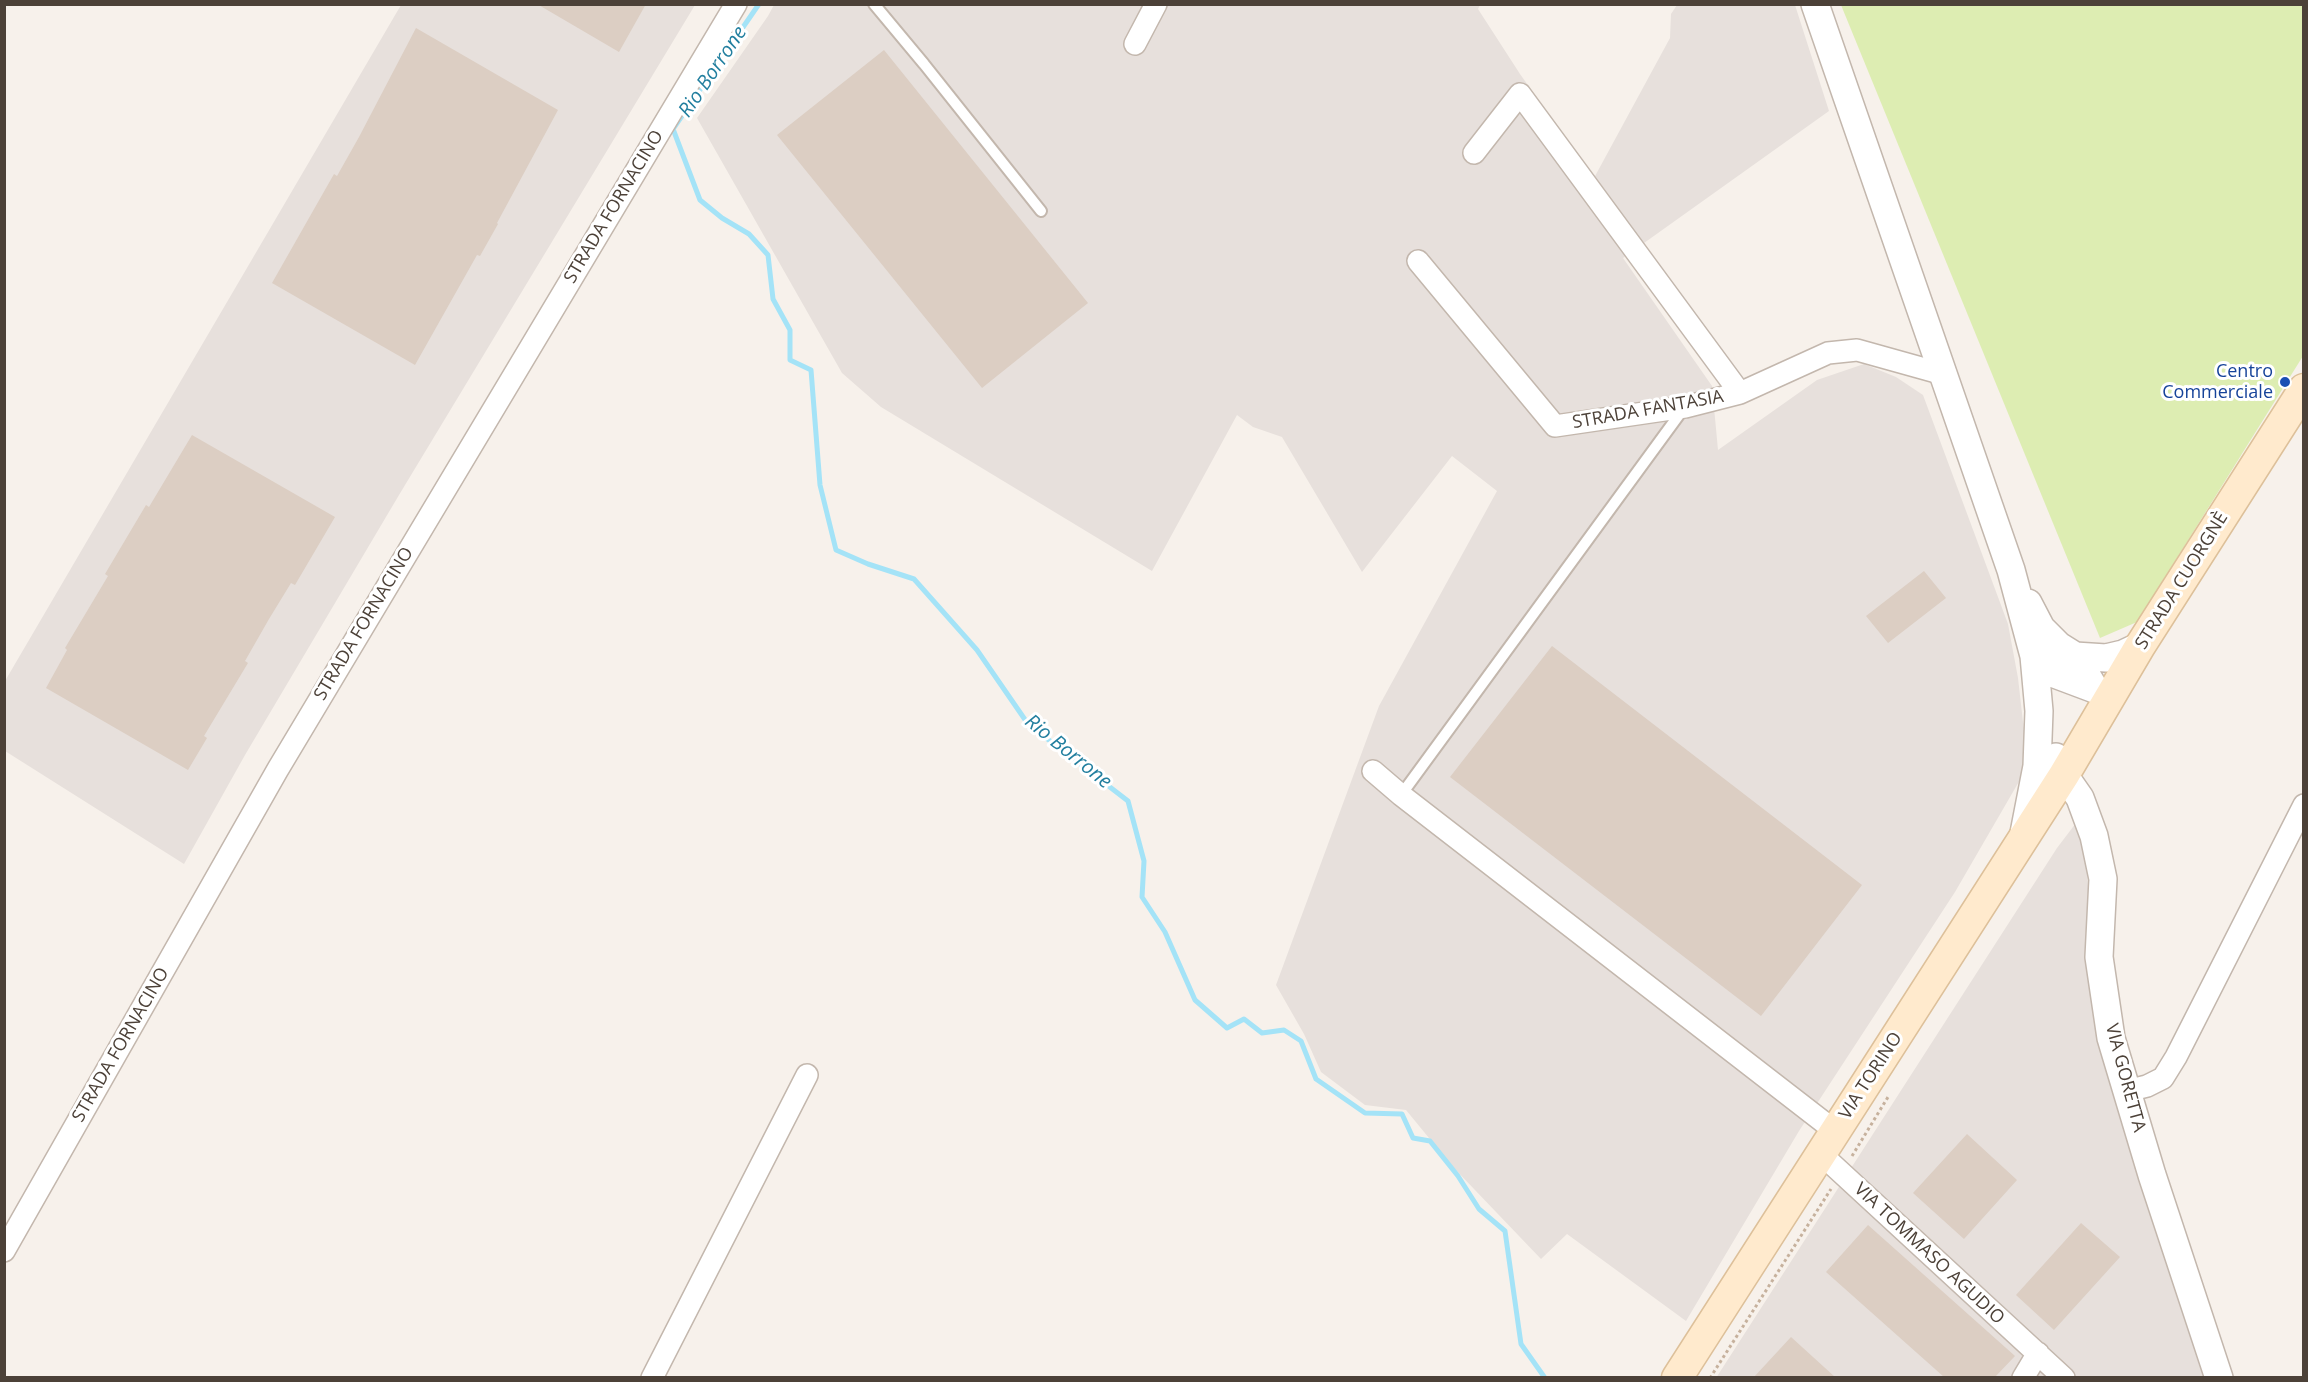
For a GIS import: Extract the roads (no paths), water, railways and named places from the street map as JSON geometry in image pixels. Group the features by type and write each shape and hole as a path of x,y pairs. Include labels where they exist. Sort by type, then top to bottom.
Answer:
{"main road":[{"name":"STRADA CUORGNÈ","path":"2064,775 2102,691 2140,646 2304,388"},
{"name":"VIA TORINO","path":"1677,1377 1833,1153 2023,838 2064,775"}],"street":[{"name":"STRADA FORNACINO","path":"4,1251 278,769 736,4"},
{"path":"1135,44 1156,4"},
{"path":"1815,4 2011,570 2034,656 2039,711 2037,766 2023,838"},
{"path":"1474,153 1520,94 1740,393"},
{"name":"STRADA FANTASIA","path":"1418,261 1555,426 1685,407 1740,393 1828,353 1857,351 1943,374"},
{"path":"2011,570 2041,628 2059,646 2075,656 2102,691"},
{"path":"2075,656 2106,658 2123,654 2140,646"},
{"path":"2034,656 2052,673 2102,691"},
{"path":"2039,711 2051,747 2064,775"},
{"name":"VIA TOMMASO AGUDIO","path":"1373,771 1833,1153 2064,1377"},
{"name":"VIA GORETTA","path":"2064,775 2080,798 2094,836 2103,879 2099,957 2111,1038 2152,1175 2219,1377"},
{"path":"2127,1091 2147,1086 2163,1078 2176,1057 2304,805"},
{"path":"652,1377 807,1075"},
{"path":"2023,1377 2038,1353"}],"lane":[{"path":"874,4 1041,211"},
{"path":"1401,795 1685,407"}],"waterway":[{"name":"Rio Borrone","path":"759,4 673,129 700,200 722,218 749,234 768,255 773,299 790,330 790,360 811,370 820,485 836,550 868,564 914,579 977,650 1028,724 1128,801 1144,861 1142,897 1165,932 1195,1000 1227,1028 1244,1019 1262,1033 1284,1030 1301,1041 1316,1079 1365,1113 1402,1114 1413,1138 1430,1141 1458,1176 1479,1209 1505,1231 1521,1344 1545,1378"}],"place":[{"name":"Centro Commerciale","path":"2285,382"}]}
